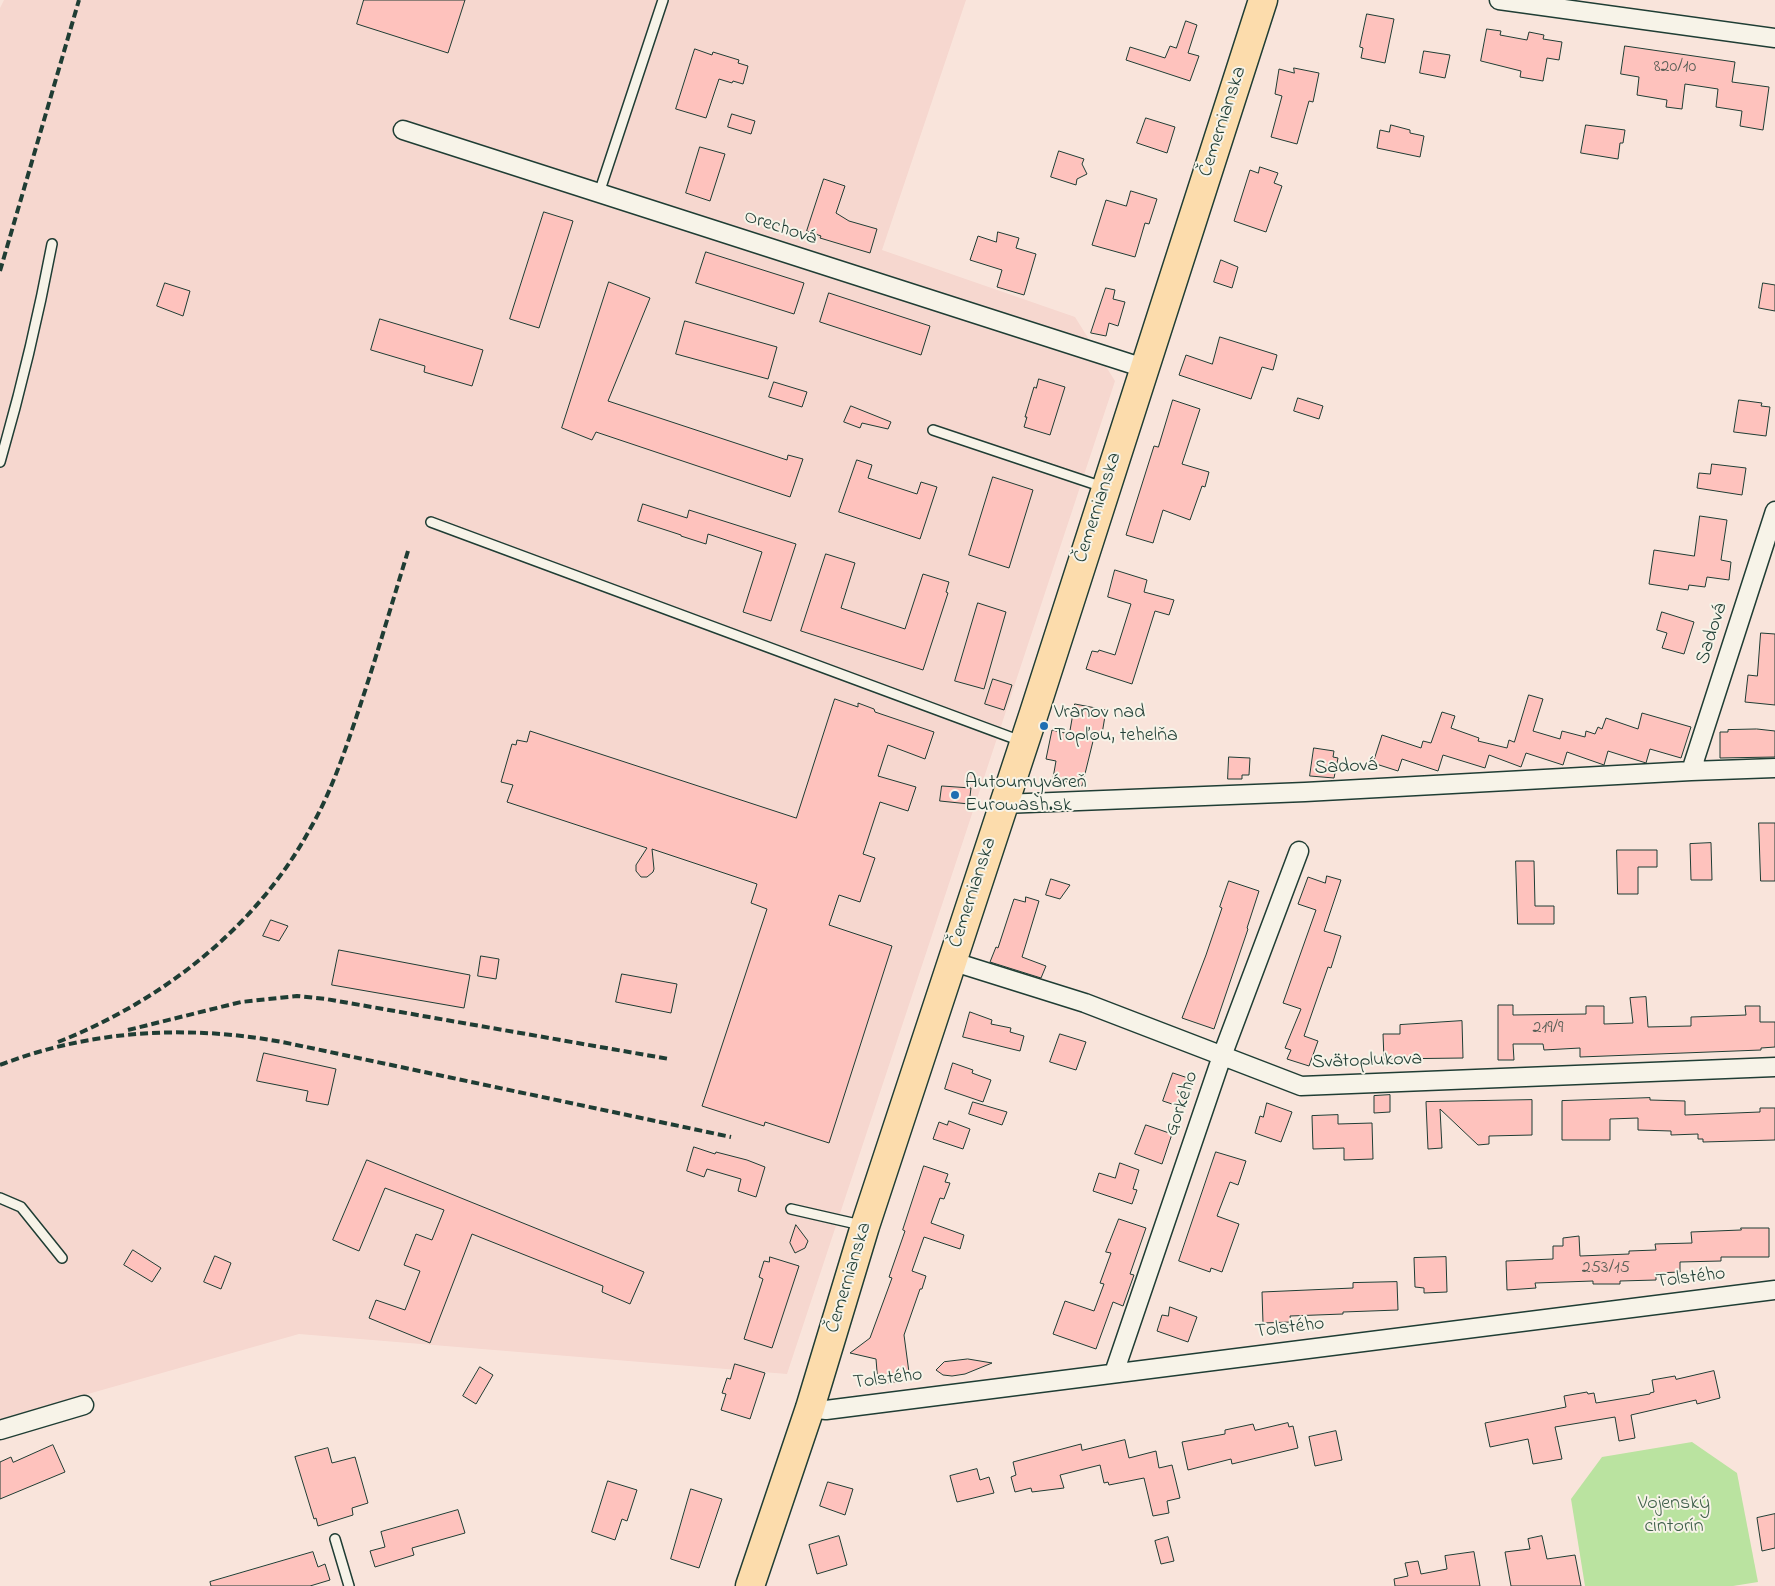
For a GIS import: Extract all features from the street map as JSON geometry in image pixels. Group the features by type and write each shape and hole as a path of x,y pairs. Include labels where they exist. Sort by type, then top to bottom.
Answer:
{"main road":[{"name":"Čemernianska","path":"750,1586 810,1408 865,1226 1024,742 1263,0"}],"street":[{"path":"1499,0 1775,38"},
{"name":"Orechová","path":"403,130 1144,368"},
{"name":"Sadová","path":"1691,771 1775,511"},
{"name":"Sadová","path":"1003,804 1305,792 1775,768"},
{"name":"Gorkého","path":"1114,1372 1222,1056 1299,851"},
{"name":"Svätoplukova","path":"951,962 1085,1003 1302,1086 1775,1067"},
{"name":"Tolstého","path":"810,1408 826,1410 1114,1372 1775,1290"},
{"path":"0,1430 84,1406"}],"lane":[{"path":"599,193 663,0"},
{"path":"0,462 15,412 34,334 52,244"},
{"path":"933,430 1106,488"},
{"path":"431,522 1024,742"},
{"path":"0,1198 21,1207 62,1258"},
{"path":"791,1208 865,1226"},
{"path":"335,1539 349,1586"}],"shaded area":[{"path":"4,0 966,0 882,250 1075,317 1115,381 787,1374 299,1334 0,1419 0,8"}],"green space":[{"name":"Vojenský cintorín","path":"1692,1442 1737,1473 1758,1582 1733,1586 1585,1586 1571,1499 1602,1457"}],"building":[{"path":"364,0 465,0 448,53 357,24"},
{"path":"1367,14 1394,19 1385,63 1361,58 1363,48 1360,47"},
{"path":"1186,21 1197,25 1188,53 1199,56 1190,81 1126,60 1130,47 1165,58 1170,46 1176,48"},
{"path":"1487,29 1501,31 1500,35 1527,40 1529,32 1544,35 1543,39 1562,42 1559,60 1547,58 1543,81 1520,77 1521,71 1481,61"},
{"path":"1625,46 1735,62 1732,82 1769,87 1763,130 1740,126 1742,111 1716,107 1718,89 1685,84 1682,109 1666,107 1667,100 1637,95 1639,77 1621,74"},
{"path":"695,49 712,55 713,52 739,60 738,63 748,66 743,84 719,79 706,118 676,109"},
{"path":"1424,51 1450,55 1445,78 1420,73"},
{"path":"1294,68 1319,73 1313,102 1309,101 1297,144 1271,137 1282,96 1275,94 1279,69 1294,73"},
{"path":"732,114 755,121 751,134 728,127"},
{"path":"1146,118 1175,127 1167,153 1137,143"},
{"path":"1391,125 1410,130 1410,133 1424,136 1420,157 1377,148 1380,130 1389,132"},
{"path":"1586,125 1625,130 1623,143 1620,143 1618,159 1581,153"},
{"path":"700,147 725,154 710,201 686,193"},
{"path":"1059,151 1084,159 1082,164 1087,174 1077,179 1076,185 1051,177"},
{"path":"1260,167 1278,173 1274,183 1282,186 1266,232 1234,221 1250,170 1258,173"},
{"path":"824,179 845,186 836,213 849,221 877,229 870,253 820,238 821,236 807,231"},
{"path":"1131,191 1157,199 1149,224 1145,223 1135,257 1092,245 1106,200 1126,206"},
{"path":"544,212 573,221 539,328 510,319"},
{"path":"998,232 1019,238 1016,248 1036,254 1024,295 997,287 1002,270 970,260 978,236 996,242"},
{"path":"706,252 804,283 794,314 696,283"},
{"path":"1221,260 1238,267 1232,288 1214,282"},
{"path":"609,282 650,298 608,401 787,460 788,455 803,459 790,497 596,432 592,440 562,428"},
{"path":"165,283 190,291 183,316 157,306"},
{"path":"1763,283 1775,285 1775,311 1759,308"},
{"path":"1106,288 1115,290 1113,299 1125,302 1118,326 1109,323 1106,336 1091,333"},
{"path":"829,293 930,326 921,355 820,322"},
{"path":"380,319 483,350 472,386 424,372 425,366 371,350"},
{"path":"685,321 777,347 768,379 676,354"},
{"path":"1220,337 1277,355 1273,370 1262,367 1251,399 1179,375 1186,355 1212,364"},
{"path":"1039,379 1065,387 1050,435 1024,427 1034,387 1036,388"},
{"path":"774,382 807,392 802,407 769,397"},
{"path":"1298,398 1323,406 1319,419 1294,411"},
{"path":"1173,400 1200,409 1182,464 1209,472 1205,487 1202,486 1190,520 1163,510 1153,543 1126,535 1154,446 1158,447"},
{"path":"1739,400 1762,403 1761,406 1770,407 1766,436 1734,432"},
{"path":"851,406 891,422 888,429 862,423 860,428 844,422"},
{"path":"857,460 872,465 868,478 917,494 921,482 937,487 920,539 839,512"},
{"path":"1712,464 1746,468 1742,495 1697,488 1699,473 1710,474"},
{"path":"993,477 1033,490 1009,568 969,555"},
{"path":"643,504 687,518 689,510 796,544 771,621 743,612 762,552 708,534 706,544 638,521"},
{"path":"1700,516 1727,520 1721,560 1731,562 1729,580 1707,577 1705,587 1689,585 1688,590 1649,584 1654,550 1694,556"},
{"path":"826,554 855,563 841,608 905,629 923,574 949,582 946,592 948,593 923,670 801,631"},
{"path":"1115,570 1147,580 1144,592 1174,600 1169,615 1155,611 1132,684 1086,669 1092,651 1098,652 1099,650 1115,655 1131,604 1108,597"},
{"path":"978,603 1006,612 984,689 955,681"},
{"path":"1662,612 1694,622 1684,654 1662,648 1667,633 1657,630"},
{"path":"1761,633 1775,634 1775,705 1745,702 1748,675 1757,676"},
{"path":"993,679 1012,685 1004,710 985,704"},
{"path":"1529,695 1543,699 1533,731 1560,739 1562,731 1585,737 1586,731 1595,734 1598,727 1602,729 1606,718 1638,729 1642,713 1691,727 1681,758 1650,749 1646,763 1608,751 1604,765 1567,752 1563,765 1526,753 1521,767 1489,755 1485,768 1443,755 1438,771 1402,759 1398,771 1373,763 1382,735 1421,748 1423,741 1431,743 1442,712 1455,716 1451,728 1479,738 1478,741 1507,748 1509,740 1514,742"},
{"path":"835,699 858,707 858,703 874,709 875,712 934,732 925,759 888,745 878,776 916,787 908,811 880,802 863,854 875,858 860,902 839,895 829,925 892,946 829,1143 765,1122 764,1126 702,1106 767,909 751,903 757,884 652,849 653,872 647,877 641,877 636,871 636,865 647,848 507,802 513,785 501,782 512,744 516,745 517,740 527,742 530,731 796,818"},
{"path":"1075,704 1106,710 1102,734 1095,733 1082,786 1053,778 1056,761 1046,759 1052,730 1069,734"},
{"path":"1757,729 1775,731 1775,757 1720,758 1720,732"},
{"path":"1314,748 1334,751 1333,757 1338,758 1334,778 1310,776"},
{"path":"1229,757 1250,758 1249,775 1242,775 1242,779 1228,779"},
{"name":"Autoumyváreň Eurowash.sk","path":"942,786 971,788 969,804 940,801"},
{"path":"1759,823 1775,823 1775,881 1761,881"},
{"path":"1711,843 1712,880 1691,880 1690,844"},
{"path":"1617,850 1657,850 1657,867 1638,867 1638,894 1618,894"},
{"path":"1516,861 1534,861 1535,906 1554,906 1554,924 1518,924"},
{"path":"1327,876 1341,880 1324,931 1341,936 1331,968 1328,967 1304,1036 1318,1041 1309,1066 1287,1059 1291,1050 1285,1048 1301,1009 1283,1003 1316,910 1298,904 1308,877 1325,883"},
{"path":"1051,879 1070,885 1060,899 1046,895"},
{"path":"1229,881 1259,891 1214,1029 1182,1018 1206,955"},
{"path":"1026,897 1039,901 1022,957 1046,966 1041,978 990,962 996,947 998,948 1014,899 1025,902"},
{"path":"271,920 288,926 279,941 263,936"},
{"path":"339,950 470,975 464,1008 332,985"},
{"path":"481,956 499,959 496,979 478,976"},
{"path":"622,974 677,984 671,1013 616,1002"},
{"path":"1646,997 1648,1027 1691,1026 1691,1017 1746,1015 1745,1006 1760,1006 1760,1022 1775,1022 1775,1047 1761,1048 1761,1050 1580,1057 1580,1048 1544,1050 1543,1044 1513,1044 1514,1060 1498,1060 1498,1005 1513,1005 1513,1015 1586,1014 1586,1006 1604,1006 1604,1024 1633,1023 1630,998"},
{"path":"970,1012 992,1020 991,1024 1011,1028 1010,1032 1024,1036 1020,1051 963,1037"},
{"path":"1462,1021 1463,1058 1384,1059 1383,1034 1400,1034 1400,1025"},
{"path":"1060,1034 1086,1042 1076,1070 1050,1062"},
{"path":"264,1053 336,1069 328,1105 306,1101 308,1091 257,1081"},
{"path":"953,1063 973,1070 972,1073 991,1080 983,1102 945,1089"},
{"path":"1173,1073 1194,1080 1184,1108 1163,1101"},
{"path":"1390,1095 1390,1112 1374,1113 1374,1096"},
{"path":"1650,1098 1650,1100 1685,1101 1685,1115 1760,1112 1760,1108 1775,1108 1775,1140 1703,1142 1703,1139 1698,1139 1698,1134 1671,1135 1671,1131 1638,1130 1638,1118 1610,1119 1610,1140 1562,1140 1562,1101"},
{"path":"1532,1100 1532,1135 1489,1136 1489,1144 1478,1145 1440,1109 1442,1148 1428,1149 1426,1102"},
{"path":"973,1102 1007,1112 1002,1125 969,1114"},
{"path":"1267,1103 1292,1112 1281,1142 1255,1133 1260,1116 1263,1117"},
{"path":"1338,1115 1338,1124 1372,1123 1373,1159 1344,1160 1344,1148 1313,1149 1312,1116"},
{"path":"949,1121 970,1129 963,1149 933,1139 939,1122 947,1125"},
{"path":"1146,1125 1172,1134 1162,1164 1135,1154"},
{"path":"694,1147 715,1154 716,1152 747,1160 765,1167 756,1197 738,1191 741,1179 707,1169 704,1177 687,1171"},
{"path":"1216,1152 1246,1161 1238,1185 1230,1182 1217,1216 1239,1224 1222,1272 1211,1268 1210,1272 1179,1261"},
{"path":"367,1160 644,1272 630,1304 602,1292 603,1286 472,1234 430,1343 369,1318 376,1300 405,1310 420,1271 404,1265 416,1234 432,1240 444,1210 385,1188 359,1251 333,1240"},
{"path":"1120,1163 1139,1170 1133,1189 1137,1190 1132,1204 1093,1191 1099,1173 1115,1178"},
{"path":"924,1166 948,1174 945,1182 950,1183 944,1199 940,1198 931,1223 964,1235 960,1249 924,1237 912,1271 926,1276 904,1335 910,1380 878,1384 876,1359 850,1353 870,1338 892,1278 889,1277"},
{"path":"1119,1219 1146,1228 1130,1274 1134,1275 1123,1306 1113,1302 1096,1349 1053,1334 1065,1301 1094,1311 1104,1284 1100,1283 1111,1253 1106,1252"},
{"path":"796,1225 808,1241 805,1248 795,1253 790,1243"},
{"path":"1741,1228 1769,1228 1769,1257 1721,1257 1721,1261 1680,1262 1680,1272 1656,1273 1656,1280 1620,1281 1620,1284 1593,1284 1593,1281 1535,1283 1536,1288 1507,1290 1506,1261 1553,1259 1553,1246 1563,1246 1563,1238 1579,1236 1580,1256 1629,1254 1629,1251 1656,1250 1655,1244 1692,1243 1691,1232 1741,1230"},
{"path":"133,1250 161,1268 152,1282 124,1265"},
{"path":"215,1256 231,1263 221,1289 204,1282"},
{"path":"770,1257 799,1266 772,1348 744,1339 763,1279 759,1277 764,1261 769,1262"},
{"path":"1446,1257 1447,1292 1424,1293 1424,1288 1415,1287 1414,1258"},
{"path":"1397,1282 1398,1310 1290,1316 1291,1322 1263,1323 1262,1292 1353,1288 1353,1283"},
{"path":"1170,1307 1197,1317 1188,1342 1157,1331 1162,1315 1168,1316"},
{"path":"968,1359 992,1363 965,1374 952,1376 943,1375 936,1370 944,1362"},
{"path":"735,1364 765,1373 750,1419 721,1410 726,1394 722,1393 727,1378 730,1379"},
{"path":"480,1367 493,1375 476,1404 463,1396"},
{"path":"1714,1371 1720,1398 1697,1404 1696,1400 1631,1415 1635,1438 1619,1441 1615,1417 1555,1427 1562,1459 1533,1464 1528,1439 1490,1447 1485,1423 1566,1407 1564,1396 1587,1392 1588,1394 1594,1393 1596,1403 1650,1394 1654,1392 1652,1380 1675,1376 1676,1379"},
{"path":"1288,1423 1289,1427 1293,1426 1298,1448 1232,1464 1231,1459 1188,1470 1182,1442 1225,1434 1225,1430 1253,1424 1255,1430"},
{"path":"1336,1431 1342,1460 1315,1466 1309,1437"},
{"path":"1125,1440 1129,1458 1156,1451 1159,1468 1172,1465 1180,1498 1167,1501 1169,1513 1153,1516 1144,1478 1109,1485 1108,1482 1104,1483 1100,1465 1060,1475 1064,1488 1032,1492 1031,1488 1015,1492 1011,1477 1016,1475 1013,1462 1081,1444 1082,1450"},
{"path":"53,1445 65,1472 0,1499 0,1462 11,1457 13,1462"},
{"path":"328,1448 332,1463 355,1457 368,1503 352,1508 353,1515 318,1526 316,1518 314,1519 295,1457"},
{"path":"977,1469 980,1480 989,1477 994,1493 957,1502 950,1476"},
{"path":"608,1481 637,1490 627,1521 622,1519 615,1540 592,1532"},
{"path":"828,1482 853,1489 845,1515 820,1506"},
{"path":"691,1489 722,1499 699,1568 671,1559"},
{"path":"458,1510 465,1533 412,1548 414,1555 375,1567 370,1551 385,1547 381,1532"},
{"path":"1775,1514 1775,1548 1762,1551 1757,1518"},
{"path":"839,1536 847,1565 817,1574 809,1545"},
{"path":"1542,1536 1547,1559 1575,1555 1581,1586 1511,1586 1505,1552 1530,1549 1528,1539"},
{"path":"1168,1537 1174,1561 1161,1564 1155,1541"},
{"path":"313,1552 318,1567 325,1564 330,1580 310,1586 211,1586 210,1582"},
{"path":"1474,1552 1480,1586 1395,1586 1394,1579 1408,1576 1405,1563 1418,1561 1421,1574 1447,1569 1445,1556"}],"railway":[{"path":"0,271 79,0"},
{"path":"58,1042 134,1005 169,983 203,957 234,929 288,865 318,815 338,769 366,687 408,551"},
{"path":"128,1030 241,1002 297,996 326,999 669,1059"},
{"path":"0,1065 35,1053 107,1037 181,1032 218,1034 292,1044 731,1137"}],"place":[{"name":"Vranov nad Topľou, tehelňa","path":"1044,726"},
{"name":"Autoumyváreň Eurowash.sk","path":"955,795"}]}
